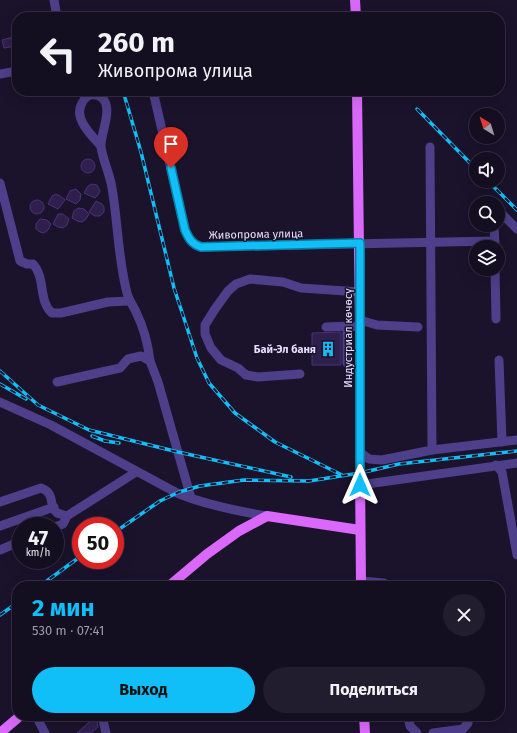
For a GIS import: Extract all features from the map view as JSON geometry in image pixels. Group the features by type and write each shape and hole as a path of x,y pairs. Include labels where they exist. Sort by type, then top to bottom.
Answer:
{"main road":[{"path":"355,0 356,12"},
{"name":"Индустриал көчөсү","path":"357,96 360,243 361,581"},
{"path":"175,581 207,554 239,531 267,516 360,530"},
{"path":"5,731 15,721"},
{"path":"364,721 365,733"}],"street":[{"path":"54,0 56,12"},
{"path":"0,74 12,72"},
{"path":"88,96 79,107 79,114 83,124 101,146 112,188 120,251 129,301 136,311 147,341 150,361 158,382 191,498"},
{"path":"99,96 103,98 108,108 101,146"},
{"name":"Живопрома улица","path":"154,96 185,230 194,244 201,247 360,243 469,243"},
{"path":"430,147 432,450"},
{"path":"0,183 20,261 27,264 33,264 38,269 46,308 52,313 61,313 108,302 129,301"},
{"path":"505,217 517,229"},
{"path":"495,276 496,319"},
{"path":"300,374 258,378 246,374 238,368 221,360 211,348 205,334 205,325 228,291 236,284 250,279 283,282 301,288 360,292"},
{"path":"326,327 360,324 418,327"},
{"path":"347,326 347,363"},
{"path":"57,382 120,368 128,359 141,356 150,361"},
{"path":"498,360 502,442"},
{"path":"0,402 51,425 177,493 232,510 267,516"},
{"path":"360,452 369,459 382,460 432,450 517,440"},
{"path":"360,485 517,463"},
{"path":"496,465 502,472 517,555"},
{"path":"64,522 67,516 136,472"},
{"path":"0,502 41,488 46,490 51,497 57,512 67,516"},
{"path":"0,526 54,507"},
{"path":"0,550 12,545"},
{"path":"39,721 45,733"},
{"path":"103,721 106,733"},
{"path":"409,721 410,726 417,733"},
{"path":"433,733 463,729 468,721"}],"building":[{"path":"12,37 12,47 4,48 2,40"},
{"path":"88,159 93,161 95,166 93,171 88,173 83,171 81,166 83,161"},
{"path":"92,184 97,185 100,191 95,198 84,193 88,186"},
{"path":"76,189 81,194 80,200 76,204 66,199 70,191"},
{"path":"56,194 65,200 58,209 48,204 52,196"},
{"path":"37,200 42,202 44,207 42,212 37,214 32,212 30,207 32,202"},
{"path":"96,201 104,207 104,212 100,216 95,216 89,212"},
{"path":"78,208 84,209 89,214 82,222 72,218 74,211"},
{"path":"58,214 63,214 69,219 67,225 63,228 53,224"},
{"path":"40,219 47,220 51,224 48,230 44,233 36,229 36,224"},
{"name":"Бай-Эл баня","path":"341,332 341,365 312,365 312,333"},
{"path":"90,721 97,721 98,727 91,733 77,733"}],"railway":[{"path":"124,96 141,152 174,288 197,358 209,383 235,413 275,442 342,475"},
{"path":"417,109 469,162"},
{"path":"495,188 517,210"},
{"path":"0,371 38,405 89,430 178,452 291,477"},
{"path":"0,384 26,399"},
{"path":"92,436 105,441 119,443"},
{"path":"124,526 160,501 179,492 200,486 244,480 309,481 360,473 399,464 517,451"},
{"path":"47,581 72,563"},
{"path":"0,615 12,607"}],"place":[{"name":"Бай-Эл баня","path":"328,349"}],"route":[{"path":"171,168 185,230 194,244 201,247 360,243 360,485"}]}
